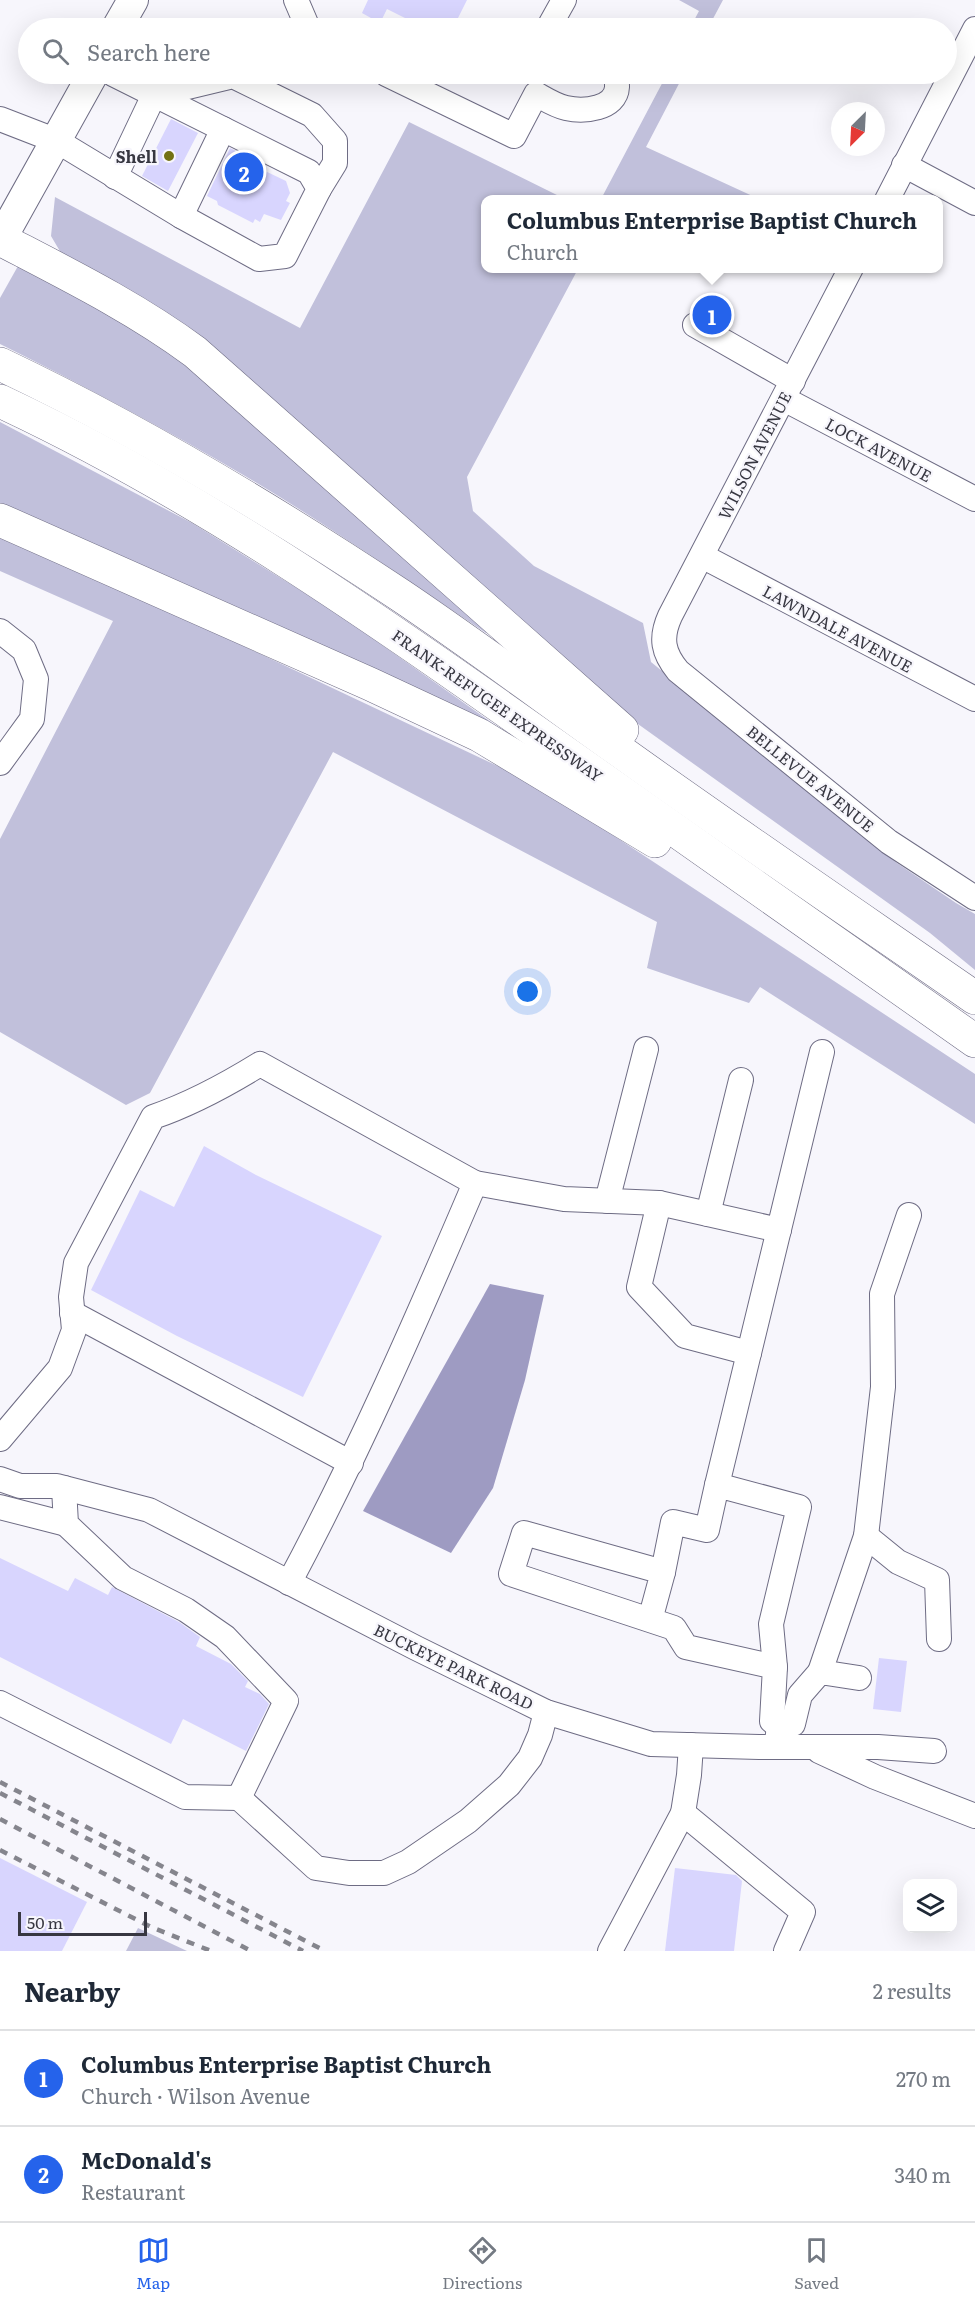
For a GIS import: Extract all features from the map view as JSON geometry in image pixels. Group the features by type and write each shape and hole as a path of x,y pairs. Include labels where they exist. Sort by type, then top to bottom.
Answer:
{"highway":[{"path":"0,240 90,285 164,329 195,352 627,734 667,784"},
{"name":"FRANK-REFUGEE EXPRESSWAY","path":"11,370 216,479 403,597 975,998"},
{"name":"FRANK-REFUGEE EXPRESSWAY","path":"4,403 127,467 311,577 468,683 975,1041"},
{"path":"0,520 359,679 479,735 706,870 769,897"}],"main road":[{"path":"123,18 133,0"},
{"path":"0,240 88,84"}],"street":[{"path":"296,0 304,18"},
{"path":"554,18 564,0"},
{"path":"957,63 975,29"},
{"path":"133,84 309,172 319,189"},
{"path":"154,95 200,84"},
{"path":"0,119 57,141 181,216 259,259 285,256 335,163 335,141 312,115 249,84"},
{"path":"407,84 514,136 536,94 566,108 595,109 609,103 616,94 617,84"},
{"path":"889,195 946,84"},
{"path":"115,177 154,95"},
{"path":"181,216 223,129"},
{"path":"904,165 975,203"},
{"name":"WILSON AVENUE","path":"664,642 664,628 848,273"},
{"name":"LOCK AVENUE","path":"695,325 788,390 975,499"},
{"name":"LAWNDALE AVENUE","path":"702,556 975,699"},
{"path":"0,631 24,650 36,679 32,718 0,763"},
{"name":"BELLEVUE AVENUE","path":"664,642 668,658 678,671 889,842 975,898"},
{"path":"606,1201 646,1049"},
{"path":"650,1620 674,1522 707,1530 822,1052"},
{"path":"0,1439 60,1368 74,1330 71,1297 76,1263 153,1118 231,1082 260,1064 475,1183 564,1199 659,1203 779,1230"},
{"path":"708,1214 741,1080"},
{"path":"290,1582 386,1392 475,1183"},
{"path":"659,1203 639,1287 685,1336 749,1353"},
{"path":"717,1485 799,1507 771,1624 775,1667 772,1721 778,1737 793,1724 800,1695 820,1672 866,1536 883,1387 882,1294 909,1215"},
{"path":"72,1313 347,1471"},
{"name":"BUCKEYE PARK ROAD","path":"0,1479 20,1486 64,1488 149,1510 416,1648 546,1712 651,1744 691,1745 778,1737 811,1747 878,1747 934,1751"},
{"path":"64,1488 66,1524"},
{"path":"0,1507 66,1524 123,1578 186,1610 225,1636 286,1701 240,1798"},
{"path":"663,1572 524,1533 511,1574 674,1628 686,1647 775,1667"},
{"path":"866,1536 898,1562 938,1580 939,1639"},
{"path":"820,1672 859,1678"},
{"path":"0,1703 185,1797 240,1798 316,1868 349,1873 384,1873 408,1862 468,1821 509,1785 530,1758 540,1735 546,1712"},
{"path":"610,1951 683,1813 691,1745"},
{"path":"811,1747 875,1777 975,1816"},
{"path":"683,1813 803,1912 786,1951"}],"shaded area":[{"path":"679,0 723,0 713,18 695,18 699,11"},
{"path":"662,84 679,84 646,147 750,195 603,195"},
{"path":"409,122 557,195 481,195 481,273 576,273 467,477 473,511 534,566 643,623 651,662 897,863 975,914 975,970 930,933 610,704 61,253 51,236 55,197 300,328"},
{"path":"18,266 25,267 175,353 490,628 486,633 337,533 215,459 124,408 0,344 0,298"},
{"path":"0,422 192,523 334,611 542,758 0,509"},
{"path":"0,531 506,770 593,822 975,1074 975,1124 760,987 749,1003 647,968 657,922 333,752 150,1093 126,1105 0,1032 0,839 113,621 0,571"},
{"path":"490,1284 544,1295 525,1380 493,1488 451,1553 363,1511"},
{"path":"138,1928 187,1951 126,1951"}],"building":[{"path":"368,0 467,0 458,18 405,18 387,9 382,18 371,18 362,13"},
{"name":"Shell","path":"171,119 198,133 168,191 142,176"},
{"path":"230,148 265,166 263,170 286,181 290,193 286,201 290,203 281,220 264,214 260,222 255,219 253,223 218,205 217,201 207,196"},
{"path":"204,1146 256,1175 382,1236 303,1397 177,1336 91,1290 140,1190 174,1207"},
{"path":"0,1558 68,1591 75,1578 108,1595 112,1587 179,1622 200,1637 196,1646 231,1664 248,1681 245,1687 260,1694 269,1704 246,1751 183,1719 171,1744 0,1657"},
{"path":"879,1658 907,1661 901,1712 873,1709"},
{"path":"0,1858 87,1902 62,1951 0,1951"},
{"path":"675,1868 736,1875 742,1881 734,1951 665,1951"}],"railway":[{"path":"0,1782 325,1951"},
{"path":"0,1793 303,1951"},
{"path":"0,1819 251,1951"},
{"path":"0,1850 151,1927 211,1951"}],"place":[{"name":"Shell","path":"169,156"},
{"name":"McDonald's","path":"244,172"},
{"name":"Columbus Enterprise Baptist Church","path":"712,315"}]}
